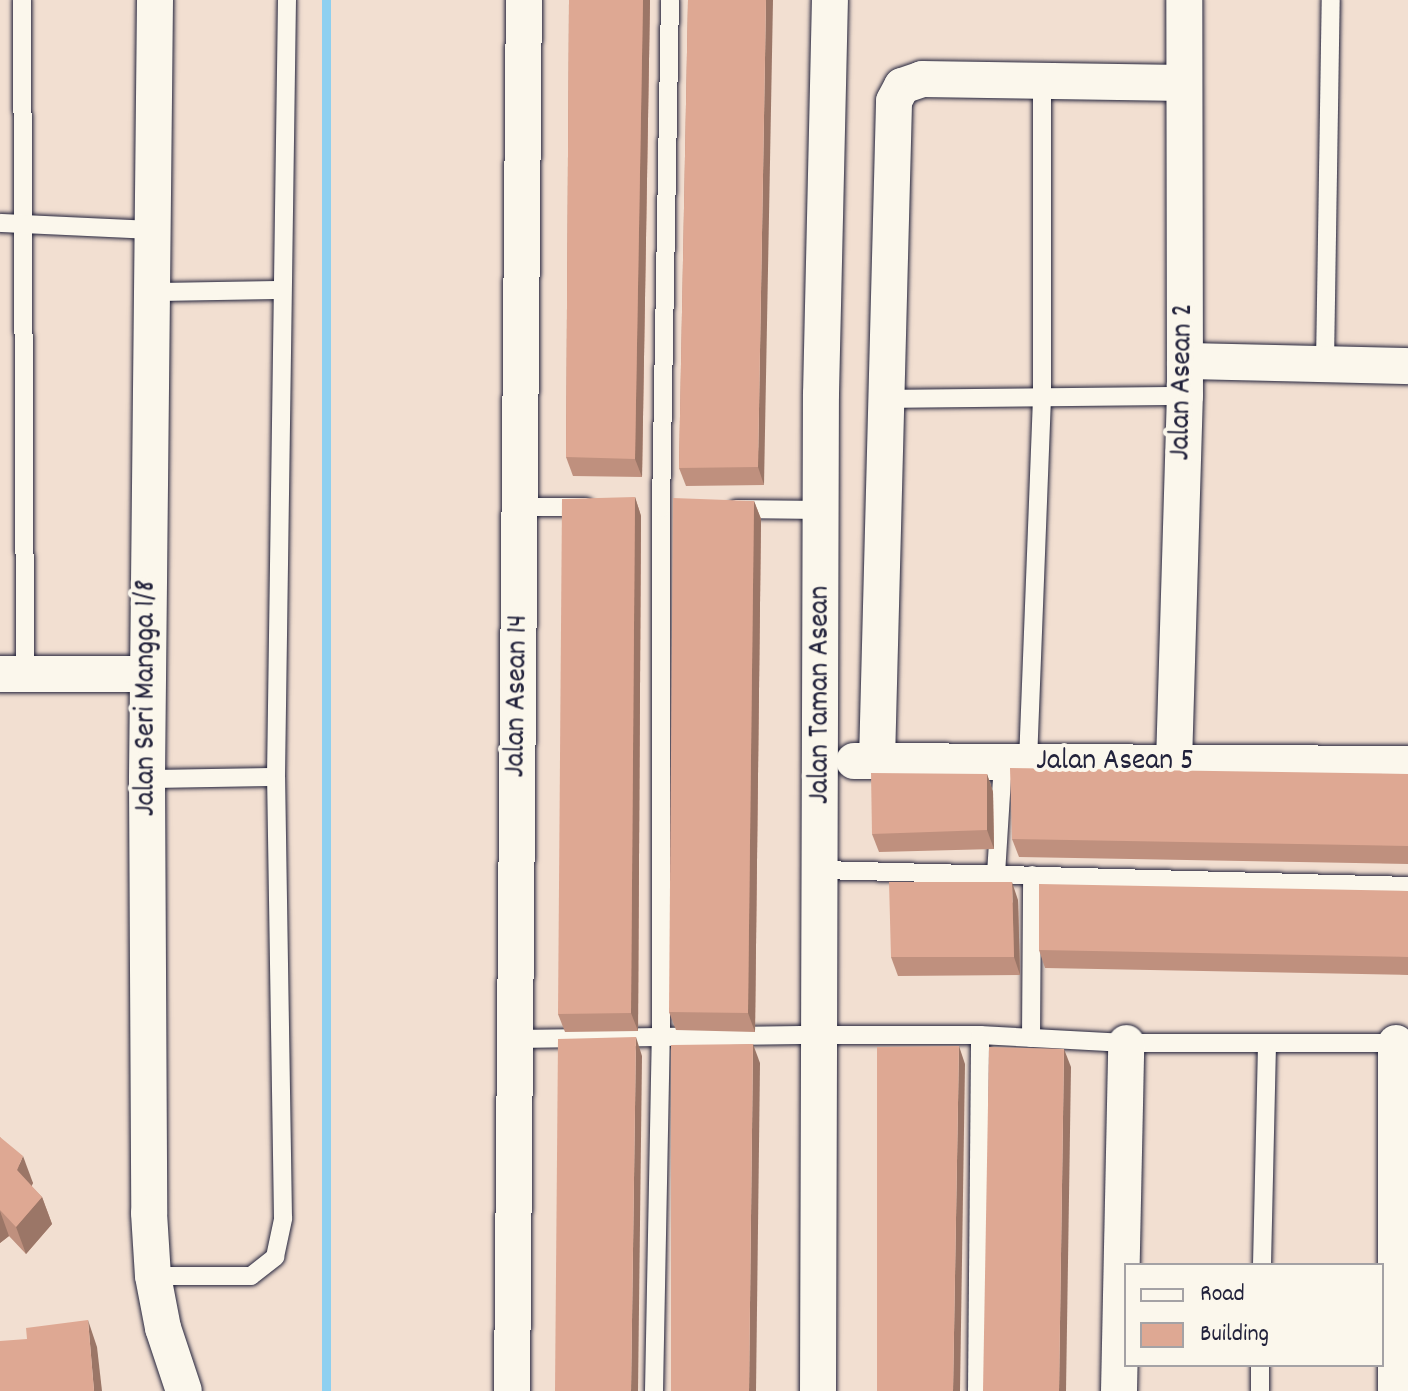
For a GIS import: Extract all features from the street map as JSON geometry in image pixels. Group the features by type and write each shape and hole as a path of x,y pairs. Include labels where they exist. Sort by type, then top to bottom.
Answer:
{"street":[{"name":"Jalan Seri Mangga 1/8","path":"155,0 147,779 149,1198 153,1276 163,1328 184,1391"},
{"name":"Jalan Asean 14","path":"512,1391 524,0"},
{"name":"Jalan Taman Asean","path":"818,1391 823,762 821,510 830,0"},
{"name":"Jalan Asean 2","path":"1174,763 1185,379 1184,0"},
{"path":"877,761 894,101 902,86 922,79 1184,83"},
{"path":"1185,379 1325,363 1408,366"},
{"path":"13,672 148,674"},
{"name":"Jalan Asean 5","path":"823,762 1408,764"},
{"path":"1119,1391 1126,1043"},
{"path":"1396,1391 1402,1043"}],"lane":[{"path":"13,672 22,226 22,0"},
{"path":"153,1276 251,1276 275,1257 283,1218 276,777 287,0"},
{"path":"654,1391 661,1037 661,508 670,0"},
{"path":"1325,363 1331,0"},
{"path":"996,874 1015,762 1042,400 1042,83"},
{"path":"0,223 154,230"},
{"path":"153,292 282,290"},
{"path":"886,399 1042,400 1185,379"},
{"path":"521,507 599,507"},
{"path":"709,508 821,510"},
{"path":"147,779 276,777"},
{"path":"822,870 1408,886"},
{"path":"1031,1038 1032,875"},
{"path":"515,1039 980,1035 1126,1043 1402,1043"},
{"path":"977,1391 980,1035"},
{"path":"1262,1263 1267,1043"},
{"path":"1260,1367 1260,1391"}],"building":[{"path":"569,0 643,0 635,459 566,457"},
{"path":"688,0 766,0 758,467 679,468"},
{"path":"635,497 631,1013 558,1014 562,499"},
{"path":"673,498 754,501 748,1013 669,1012"},
{"path":"1010,768 1408,774 1408,846 1012,839"},
{"path":"871,773 987,774 987,830 872,834"},
{"path":"889,882 1012,882 1014,957 891,957"},
{"path":"1039,884 1408,891 1408,957 1039,950"},
{"path":"636,1037 631,1391 555,1391 558,1039"},
{"path":"753,1044 749,1391 671,1391 671,1045"},
{"path":"959,1046 953,1391 877,1391 877,1047"},
{"path":"989,1047 1064,1049 1059,1391 983,1391"},
{"path":"0,1137 23,1156 17,1170 42,1197 16,1227 0,1210"},
{"path":"88,1320 94,1391 0,1391 0,1341 27,1339 26,1328"}],"waterway":[{"path":"326,0 326,1391"}]}
